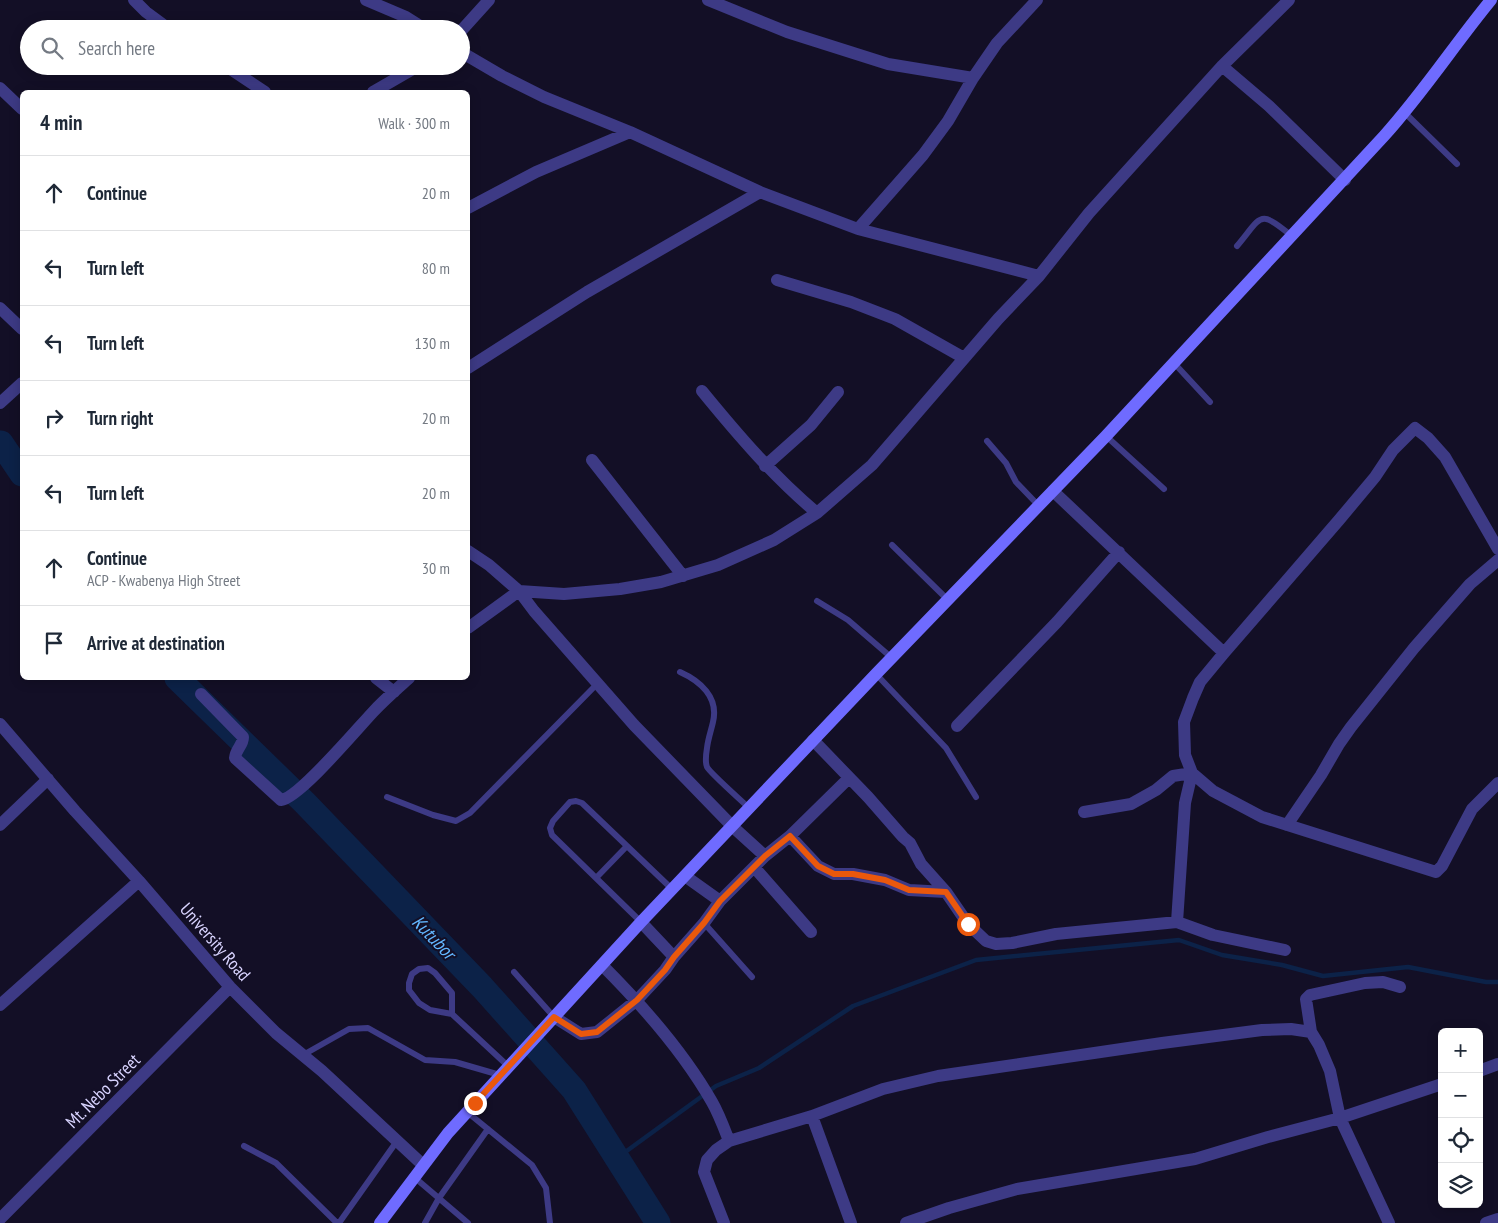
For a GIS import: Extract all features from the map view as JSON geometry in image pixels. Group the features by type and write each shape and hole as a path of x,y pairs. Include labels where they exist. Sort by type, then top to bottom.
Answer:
{"main road":[{"path":"380,1223 423,1165 467,1112 641,922 876,674 1106,436 1345,180 1405,113 1467,29 1491,0"}],"street":[{"path":"134,0 157,20"},
{"path":"366,0 411,20"},
{"path":"470,21 489,0"},
{"path":"708,0 786,32 888,64 973,78"},
{"path":"858,230 928,148 948,121 996,43 1037,0"},
{"path":"470,627 518,591 564,594 610,590 661,582 718,565 766,543 817,513 872,465 998,319 1039,276 1089,213 1222,66 1289,0"},
{"path":"470,57 536,93 630,132 760,192 858,230 1039,276"},
{"path":"1222,66 1269,106 1345,180"},
{"path":"240,75 263,90"},
{"path":"376,90 402,75"},
{"path":"0,88 20,107"},
{"path":"470,207 536,172 630,132"},
{"path":"470,367 588,292 760,192"},
{"path":"777,280 851,302 895,319 964,358"},
{"path":"0,308 20,327"},
{"path":"0,404 20,385"},
{"path":"702,391 765,466 788,489 817,513"},
{"path":"765,466 811,425 838,392"},
{"path":"1498,549 1445,457 1428,438 1415,428 1393,450 1375,476 1339,520 1200,682 1184,722 1185,756 1192,773 1213,791 1262,817 1436,872 1442,866 1472,810 1498,783"},
{"path":"592,460 683,576"},
{"path":"1053,491 1224,653"},
{"path":"470,552 489,565 518,591 534,612 634,725 733,827 765,856"},
{"path":"957,726 1057,622 1119,552"},
{"path":"1287,825 1321,775 1339,744 1414,648 1470,584 1498,560"},
{"path":"379,680 394,692"},
{"path":"201,694 243,737 235,758 281,800 287,799 298,791 342,748 374,711 408,680"},
{"name":"University Road","path":"0,724 75,812 139,881 230,988 276,1033 303,1055 423,1165"},
{"path":"813,740 910,843 922,864 946,892 968,924 986,941 996,944 1012,943 1056,934 1177,922 1213,935 1285,950"},
{"path":"1084,812 1131,804 1156,790 1173,776 1192,773"},
{"path":"1177,922 1185,803 1192,773"},
{"path":"554,1017 581,1034 597,1032 637,1000 665,970 720,901 765,856 790,836 850,778"},
{"path":"0,825 48,779"},
{"path":"790,836 818,866 834,874 853,874 885,880 909,890 946,892"},
{"path":"754,867 812,932"},
{"path":"685,876 720,901"},
{"path":"2,1000 139,881"},
{"path":"641,922 674,957"},
{"path":"602,965 637,1000 668,1037 713,1103 729,1141"},
{"path":"1389,1223 1340,1118 1330,1071 1311,1032 1306,999 1310,995 1365,983 1383,982 1400,987"},
{"name":"Mt. Nebo Street","path":"0,1220 230,988"},
{"path":"724,1223 704,1172 707,1160 716,1150 729,1141 812,1116 883,1089 938,1076 1246,1031 1291,1029 1311,1032"},
{"path":"1483,1070 1498,1064"},
{"path":"906,1223 949,1208 1017,1189 1195,1159 1340,1118 1438,1085"},
{"path":"812,1116 851,1223"},
{"path":"1486,1223 1498,1219"}],"lane":[{"path":"1405,113 1457,164"},
{"path":"1237,246 1259,219 1273,220 1292,236"},
{"path":"1174,363 1210,402"},
{"path":"1106,436 1164,489"},
{"path":"987,441 1006,463 1016,482 1039,506"},
{"path":"892,544 948,600"},
{"path":"817,601 848,620 892,658"},
{"path":"680,672 690,676 706,689 712,702 714,720 706,755 708,768 749,808"},
{"path":"876,674 946,748 976,797"},
{"path":"387,797 433,815 456,821 470,813 598,683"},
{"path":"641,922 552,835 550,828 553,820 570,802 582,803 672,889"},
{"path":"596,878 626,846"},
{"path":"704,923 752,977"},
{"path":"452,1014 452,993 439,976 428,968 419,969 412,974 409,990 419,1003 430,1010 452,1014 504,1071"},
{"path":"514,972 554,1017"},
{"path":"303,1055 349,1030 368,1028 425,1060 455,1062 504,1071"},
{"path":"467,1112 532,1165 546,1188 550,1223"},
{"path":"426,1223 439,1198 488,1129"},
{"path":"244,1146 276,1163 338,1223 397,1141"},
{"path":"414,1177 468,1223"}],"waterway":[{"name":"Kutubor","path":"1,443 20,471"},
{"name":"Kutubor","path":"179,680 305,803 482,987 574,1090 658,1223"},
{"path":"617,1158 716,1086 759,1068 853,1006 976,960 1179,940 1222,955 1282,965 1323,976 1408,967 1486,982 1498,982"}],"route":[{"path":"475,1103 554,1017 581,1034 597,1032 637,1000 665,970 720,901 765,856 790,836 818,866 834,874 853,874 885,880 909,890 946,892 968,924"}]}
